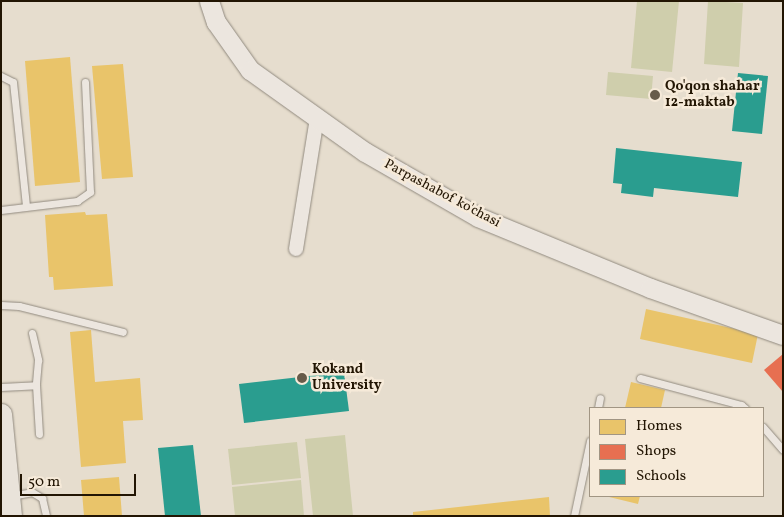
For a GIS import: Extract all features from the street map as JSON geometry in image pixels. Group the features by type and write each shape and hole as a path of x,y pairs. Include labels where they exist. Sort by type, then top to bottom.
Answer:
{"main road":[{"path":"1,414 10,506"}],"street":[{"name":"Parpashabof ko'chasi","path":"210,1 216,22 250,70 365,152 478,217 650,288 783,335"},
{"path":"296,249 317,118"}],"lane":[{"path":"1,76 13,82 26,206"},
{"path":"1,210 77,201 90,192 85,82"},
{"path":"1,305 19,306 123,332"},
{"path":"32,333 38,360 36,385 40,434"},
{"path":"640,378 744,407"},
{"path":"1,386 36,385"},
{"path":"598,407 600,398"},
{"path":"764,428 783,450"},
{"path":"574,516 589,446"},
{"path":"10,506 32,492 42,498 46,516"}],"green space":[{"path":"637,1 679,1 672,72 631,68"},
{"path":"708,1 743,3 739,67 704,64"},
{"path":"608,72 653,76 651,99 606,95"},
{"path":"345,435 353,516 313,516 305,439"},
{"path":"297,442 301,478 232,485 228,449"},
{"path":"301,480 304,516 235,516 232,487"}],"building: Homes":[{"path":"70,57 80,182 35,186 25,61"},
{"path":"123,64 133,177 102,179 92,66"},
{"path":"85,212 86,215 107,214 113,286 54,290 53,277 49,277 45,215"},
{"path":"646,309 758,334 752,363 640,339"},
{"path":"91,330 95,382 140,378 143,420 123,421 126,463 81,467 70,332"},
{"path":"631,382 665,390 661,407 625,407"},
{"path":"119,477 122,516 84,516 81,480"},
{"path":"549,497 550,516 413,516 413,512"},
{"path":"609,497 640,497 638,504"}],"building: Shops":[{"path":"783,354 783,392 764,370"}],"building: Schools":[{"path":"738,73 768,76 762,134 732,131"},
{"path":"616,148 742,162 738,197 654,188 653,197 621,193 622,184 613,183"},
{"path":"344,372 349,411 244,423 239,384"},
{"path":"193,445 201,516 165,516 158,448"}],"place":[{"name":"Qo'qon shahar 12-maktab","path":"655,95"},
{"name":"Kokand University","path":"302,378"}]}
